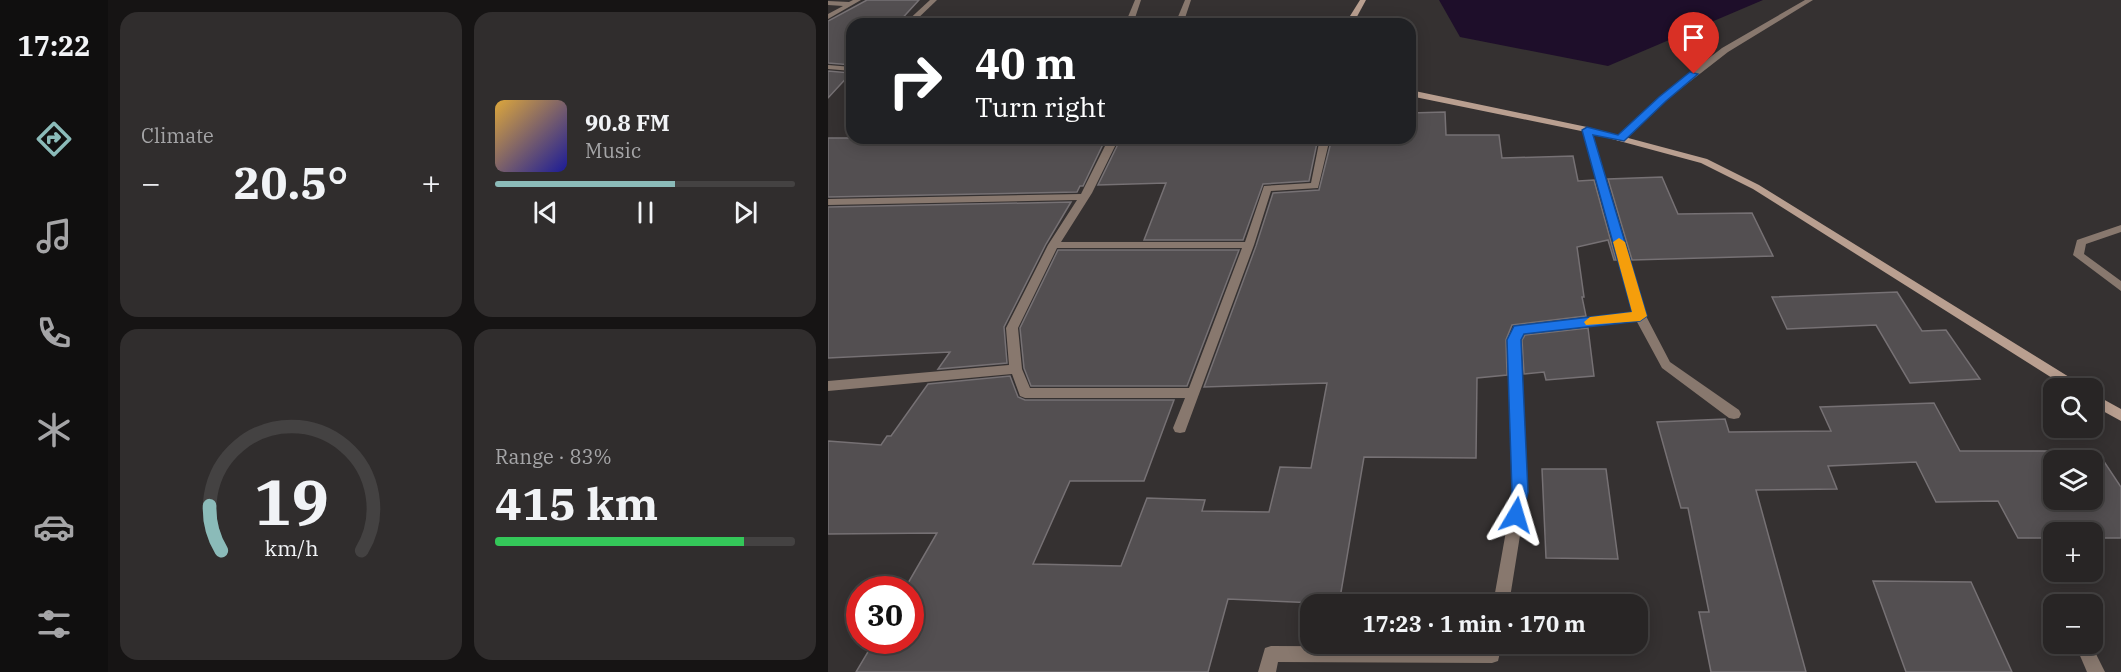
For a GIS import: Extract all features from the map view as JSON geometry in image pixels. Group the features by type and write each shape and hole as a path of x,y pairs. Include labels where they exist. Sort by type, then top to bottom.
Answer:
{"street":[{"path":"828,17 858,0"},
{"path":"914,18 934,0"},
{"path":"1131,18 1138,0"},
{"path":"1181,18 1188,0"},
{"path":"1352,18 1363,0"},
{"path":"1620,139 1662,99 1725,50 1810,0"},
{"path":"828,3 850,4"},
{"path":"828,67 846,68"},
{"path":"1416,95 1587,130 1704,161 1756,187 2061,378"},
{"path":"1587,130 1640,316 1666,365 1734,414"},
{"path":"1111,144 1084,197 1053,245 1012,328 1016,369 1025,393 1193,393"},
{"path":"1180,428 1249,245 1267,188 1315,186 1324,144"},
{"path":"828,202 1084,197"},
{"path":"2121,228 2081,242 2078,255 2121,287"},
{"path":"1053,245 1249,245"},
{"path":"1503,594 1520,492 1514,340 1518,329 1640,316"},
{"path":"828,386 1016,369"},
{"path":"2103,405 2121,416"},
{"path":"1267,672 1271,654 1492,654"},
{"path":"2088,654 2096,672"}],"shaded area":[{"path":"1439,0 1763,0 1608,66 1460,37"}],"building":[{"path":"867,0 919,0 902,18 846,18 846,64 828,63 828,21"},
{"path":"828,71 846,73 846,78 828,98"},
{"path":"1445,112 1446,135 1499,135 1502,158 1573,156 1578,181 1594,180 1616,260 1614,260 1608,240 1577,247 1586,316 1512,325 1506,340 1507,375 1477,378 1476,458 1364,457 1341,594 1300,594 1300,602 1228,599 1208,672 856,672 867,654 924,654 924,576 912,576 937,533 828,534 828,441 881,445 887,436 891,436 928,384 1010,376 1018,397 1025,400 1174,400 1144,481 1070,481 1033,564 1121,566 1147,498 1205,500 1202,511 1269,512 1280,467 1311,468 1327,383 1204,387 1273,193 1319,190 1330,144 1416,144 1416,113"},
{"path":"828,138 846,138 846,144 1103,144 1083,186 1080,186 1077,192 828,197"},
{"path":"1118,144 1317,144 1309,181 1263,184 1243,240 1144,240 1166,183 1098,185"},
{"path":"1662,177 1678,214 1752,213 1773,256 1632,260 1608,179"},
{"path":"1071,202 1046,244 1004,327 1007,363 938,369 950,352 828,358 828,207"},
{"path":"1058,250 1239,250 1187,386 1031,386 1024,368 1020,328"},
{"path":"1897,292 1922,331 1946,330 1980,379 1910,383 1876,325 1787,329 1772,297"},
{"path":"1588,328 1594,376 1546,380 1544,372 1524,374 1522,340 1525,335"},
{"path":"1934,403 1960,451 2043,451 2043,510 2103,510 2103,460 2121,487 2121,538 2103,538 2103,522 2043,522 2043,538 2018,538 1998,501 1936,502 1916,462 1828,466 1837,489 1756,490 1806,672 1711,672 1699,612 1709,612 1688,508 1681,508 1657,422 1725,419 1729,432 1831,431 1820,407"},
{"path":"1542,469 1606,469 1618,559 1546,558"},
{"path":"1873,581 1971,582 2012,672 1906,672"}],"slow traffic":[{"path":"1590,322 1640,316 1619,242"}],"route":[{"path":"1516,515 1520,492 1514,340 1518,329 1640,316 1587,130 1620,139 1662,99 1694,74"}]}
